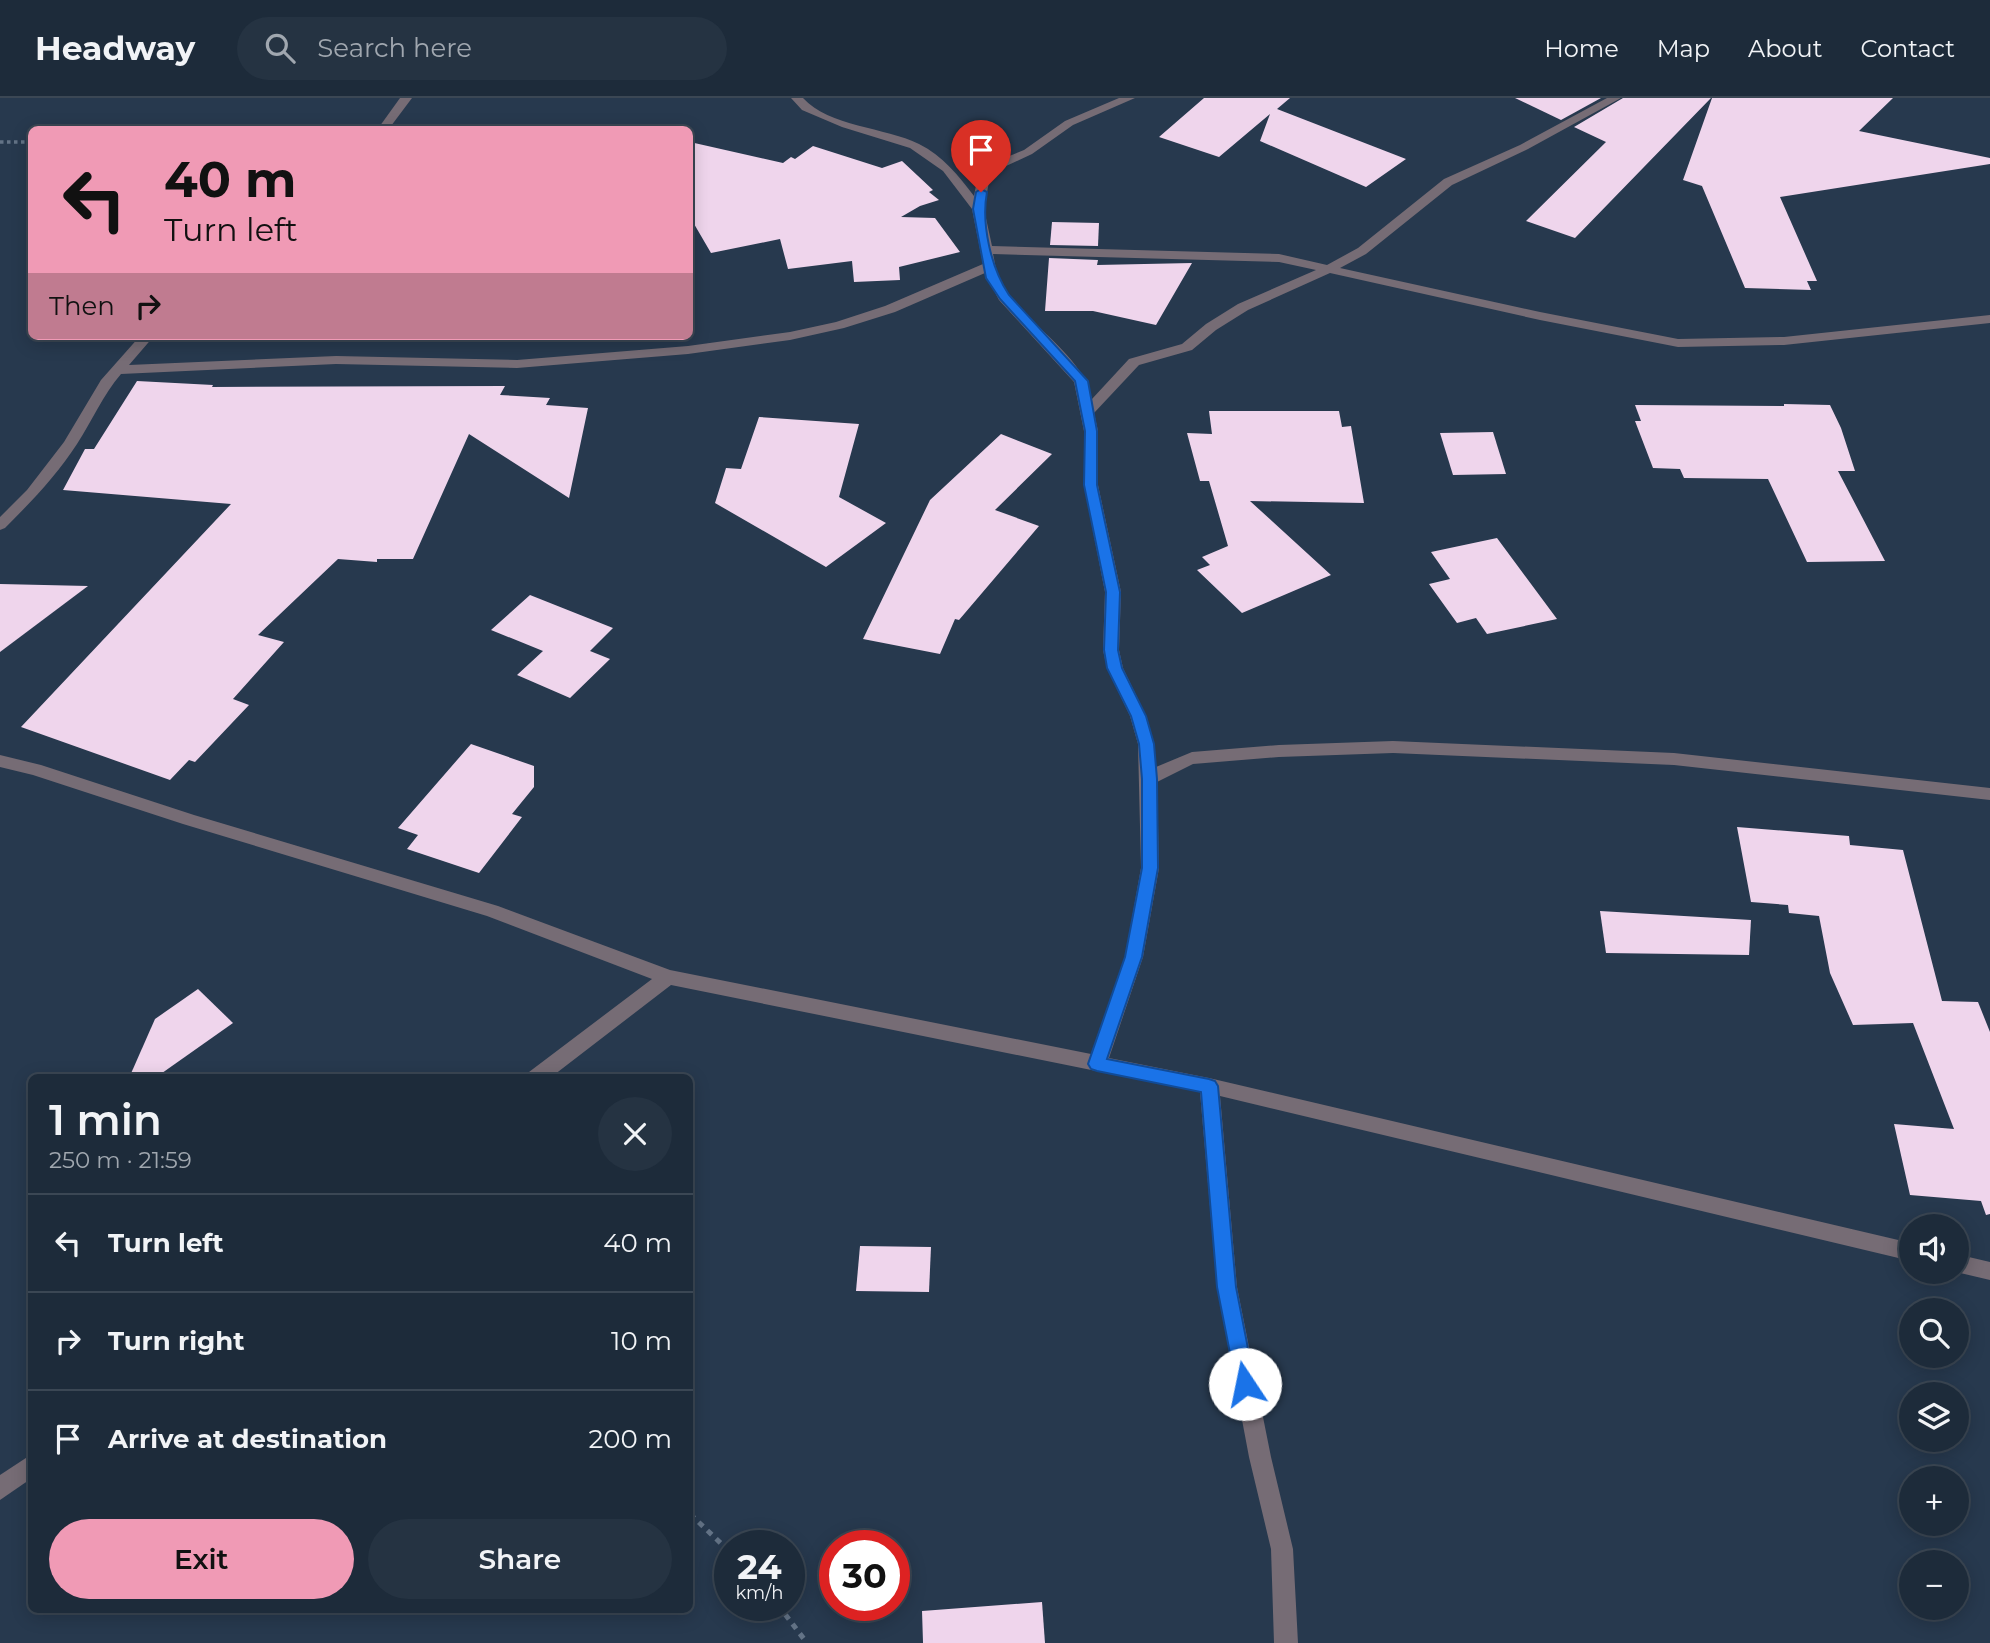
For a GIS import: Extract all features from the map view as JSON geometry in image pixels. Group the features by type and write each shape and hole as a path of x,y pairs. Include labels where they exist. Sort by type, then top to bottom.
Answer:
{"street":[{"path":"385,126 406,98"},
{"path":"797,98 806,108 922,150 947,168 978,209"},
{"path":"1097,1064 1134,957 1148,881 1149,779 1146,744 1138,716 1115,668 1111,650 1113,592 1091,485 1091,431 1082,381 1004,297 992,278 978,209 984,175 989,169 1028,152 1069,122 1129,98"},
{"path":"1088,411 1133,362 1187,347 1211,327 1243,307 1327,270 1362,251 1448,182 1524,147 1615,98"},
{"path":"987,250 1279,258 1540,316 1678,343 1784,341 1990,319"},
{"path":"116,370 347,359 517,364 688,350 790,336 839,325 890,309 989,267"},
{"path":"0,525 32,493 70,443 94,400 143,340"},
{"path":"1149,779 1174,764 1192,758 1279,751 1393,747 1674,759 1990,794"},
{"path":"0,761 35,769 179,817 492,911 668,978 1209,1086 1899,1249"},
{"path":"541,1074 668,978"},
{"path":"1209,1086 1227,1287 1260,1457 1282,1549 1286,1643"},
{"path":"1969,1266 1990,1271"},
{"path":"0,1489 28,1467"}],"path":[{"path":"0,142 28,142"},
{"path":"693,1517 714,1537"},
{"path":"790,1621 807,1643"}],"building":[{"path":"1204,98 1290,98 1277,109 1406,159 1366,187 1260,141 1270,114 1219,157 1159,137"},
{"path":"1515,98 1601,98 1561,120"},
{"path":"1623,98 1711,98 1575,238 1526,221 1606,142 1574,127"},
{"path":"1712,98 1893,98 1859,131 1990,158 1990,164 1780,197 1817,281 1807,281 1811,290 1745,288 1702,186 1683,180"},
{"path":"693,143 783,163 791,157 795,159 813,146 882,168 902,161 933,190 929,192 939,200 920,206 901,217 935,218 960,252 899,267 900,280 854,282 852,261 788,269 780,239 711,253 693,222"},
{"path":"1052,222 1099,223 1098,246 1050,245"},
{"path":"1049,258 1098,260 1097,265 1192,263 1156,325 1093,311 1045,311"},
{"path":"137,381 213,385 212,387 505,386 500,395 550,398 546,405 588,408 569,498 469,434 413,559 377,559 377,562 338,559 258,635 284,642 233,699 249,705 195,762 189,760 170,780 21,727 231,504 63,490 85,449 94,449"},
{"path":"1635,405 1830,405 1841,428 1855,471 1838,471 1885,561 1807,562 1768,479 1684,478 1680,469 1653,468 1635,421 1641,421"},
{"path":"1209,411 1339,411 1342,427 1351,426 1364,503 1250,501 1331,575 1242,613 1197,570 1210,565 1202,557 1228,546 1209,481 1200,481 1187,433 1212,434"},
{"path":"759,417 859,424 839,497 886,523 826,567 715,503 726,468 741,469"},
{"path":"1493,432 1506,474 1453,475 1440,433"},
{"path":"1001,434 1052,454 995,510 1039,526 959,620 955,619 940,654 863,639 930,500"},
{"path":"1497,538 1557,619 1487,634 1476,618 1457,623 1429,584 1450,579 1431,552"},
{"path":"0,584 88,586 0,652"},
{"path":"530,595 613,628 590,651 610,659 570,698 517,675 543,651 491,630"},
{"path":"471,744 534,766 534,787 512,814 522,817 479,873 407,849 418,835 398,828"},
{"path":"1737,827 1849,836 1850,845 1903,850 1942,1001 1978,1002 1990,1032 1990,1214 1986,1215 1981,1201 1910,1195 1894,1124 1954,1129 1913,1023 1853,1025 1830,973 1819,916 1789,913 1788,905 1751,902"},
{"path":"1600,911 1751,920 1749,955 1606,953"},
{"path":"198,989 233,1023 161,1074 131,1074 155,1019"},
{"path":"860,1246 931,1247 929,1292 856,1291"},
{"path":"1042,1602 1045,1643 923,1643 922,1611"}],"route":[{"path":"981,192 978,209 984,227 992,278 1004,297 1082,381 1091,431 1091,485 1109,562 1113,592 1111,650 1115,668 1138,716 1146,744 1150,868 1134,957 1097,1064 1209,1086 1227,1287 1245,1384"}]}
